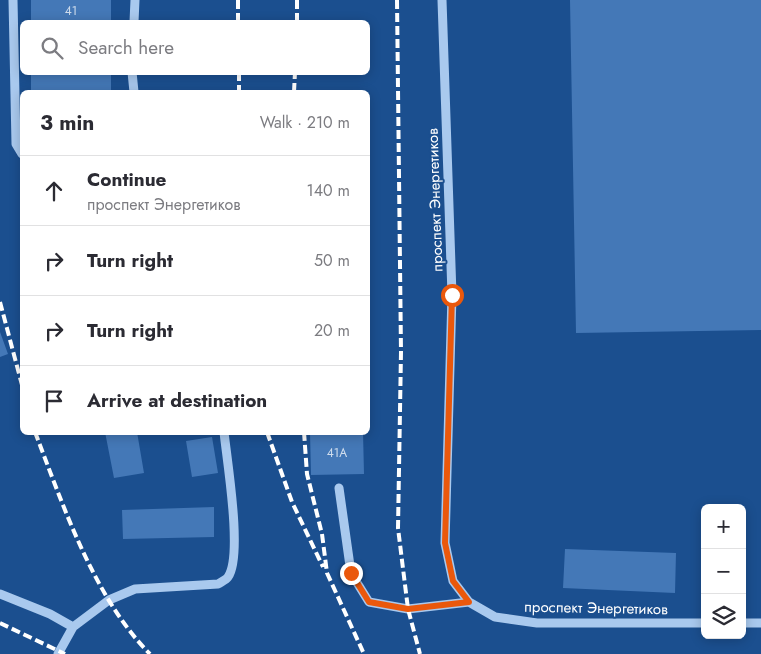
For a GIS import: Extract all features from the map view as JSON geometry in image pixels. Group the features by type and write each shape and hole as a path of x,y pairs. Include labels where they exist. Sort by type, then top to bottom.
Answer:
{"street":[{"path":"13,0 16,144 20,151"},
{"path":"134,20 136,0"},
{"name":"проспект Энергетиков","path":"442,0 452,295 445,543 453,581 469,602 495,617 537,623 701,623"},
{"path":"132,75 134,90"},
{"path":"58,654 73,627 109,600 135,589 218,584 227,578 235,537 224,435"},
{"path":"339,488 351,573 369,602 408,609 469,602"},
{"path":"0,594 50,614 73,627"},
{"path":"746,623 761,623"}],"building":[{"path":"31,0 111,0 111,20 31,20"},
{"path":"570,0 761,0 761,330 576,333"},
{"path":"31,75 111,75 111,90 31,90"},
{"path":"0,332 8,354 0,357"},
{"path":"106,435 138,435 144,473 114,478"},
{"path":"310,435 363,435 364,474 311,475"},
{"path":"212,437 218,473 192,477 186,441"},
{"path":"214,507 214,537 123,539 122,510"},
{"path":"565,549 676,553 675,593 563,588"}],"railway":[{"path":"238,0 238,20"},
{"path":"297,0 297,20"},
{"path":"397,0 401,352 398,528 408,609 420,654"},
{"path":"239,75 239,90"},
{"path":"294,90 295,75"},
{"path":"0,302 20,377"},
{"path":"36,435 69,520 96,578 112,606 150,654"},
{"path":"268,435 292,502 323,567"},
{"path":"304,435 307,474 322,534 327,573 364,654"},
{"path":"0,623 65,654"}],"route":[{"path":"351,573 369,602 408,609 469,602 453,581 445,543 452,295"}]}
